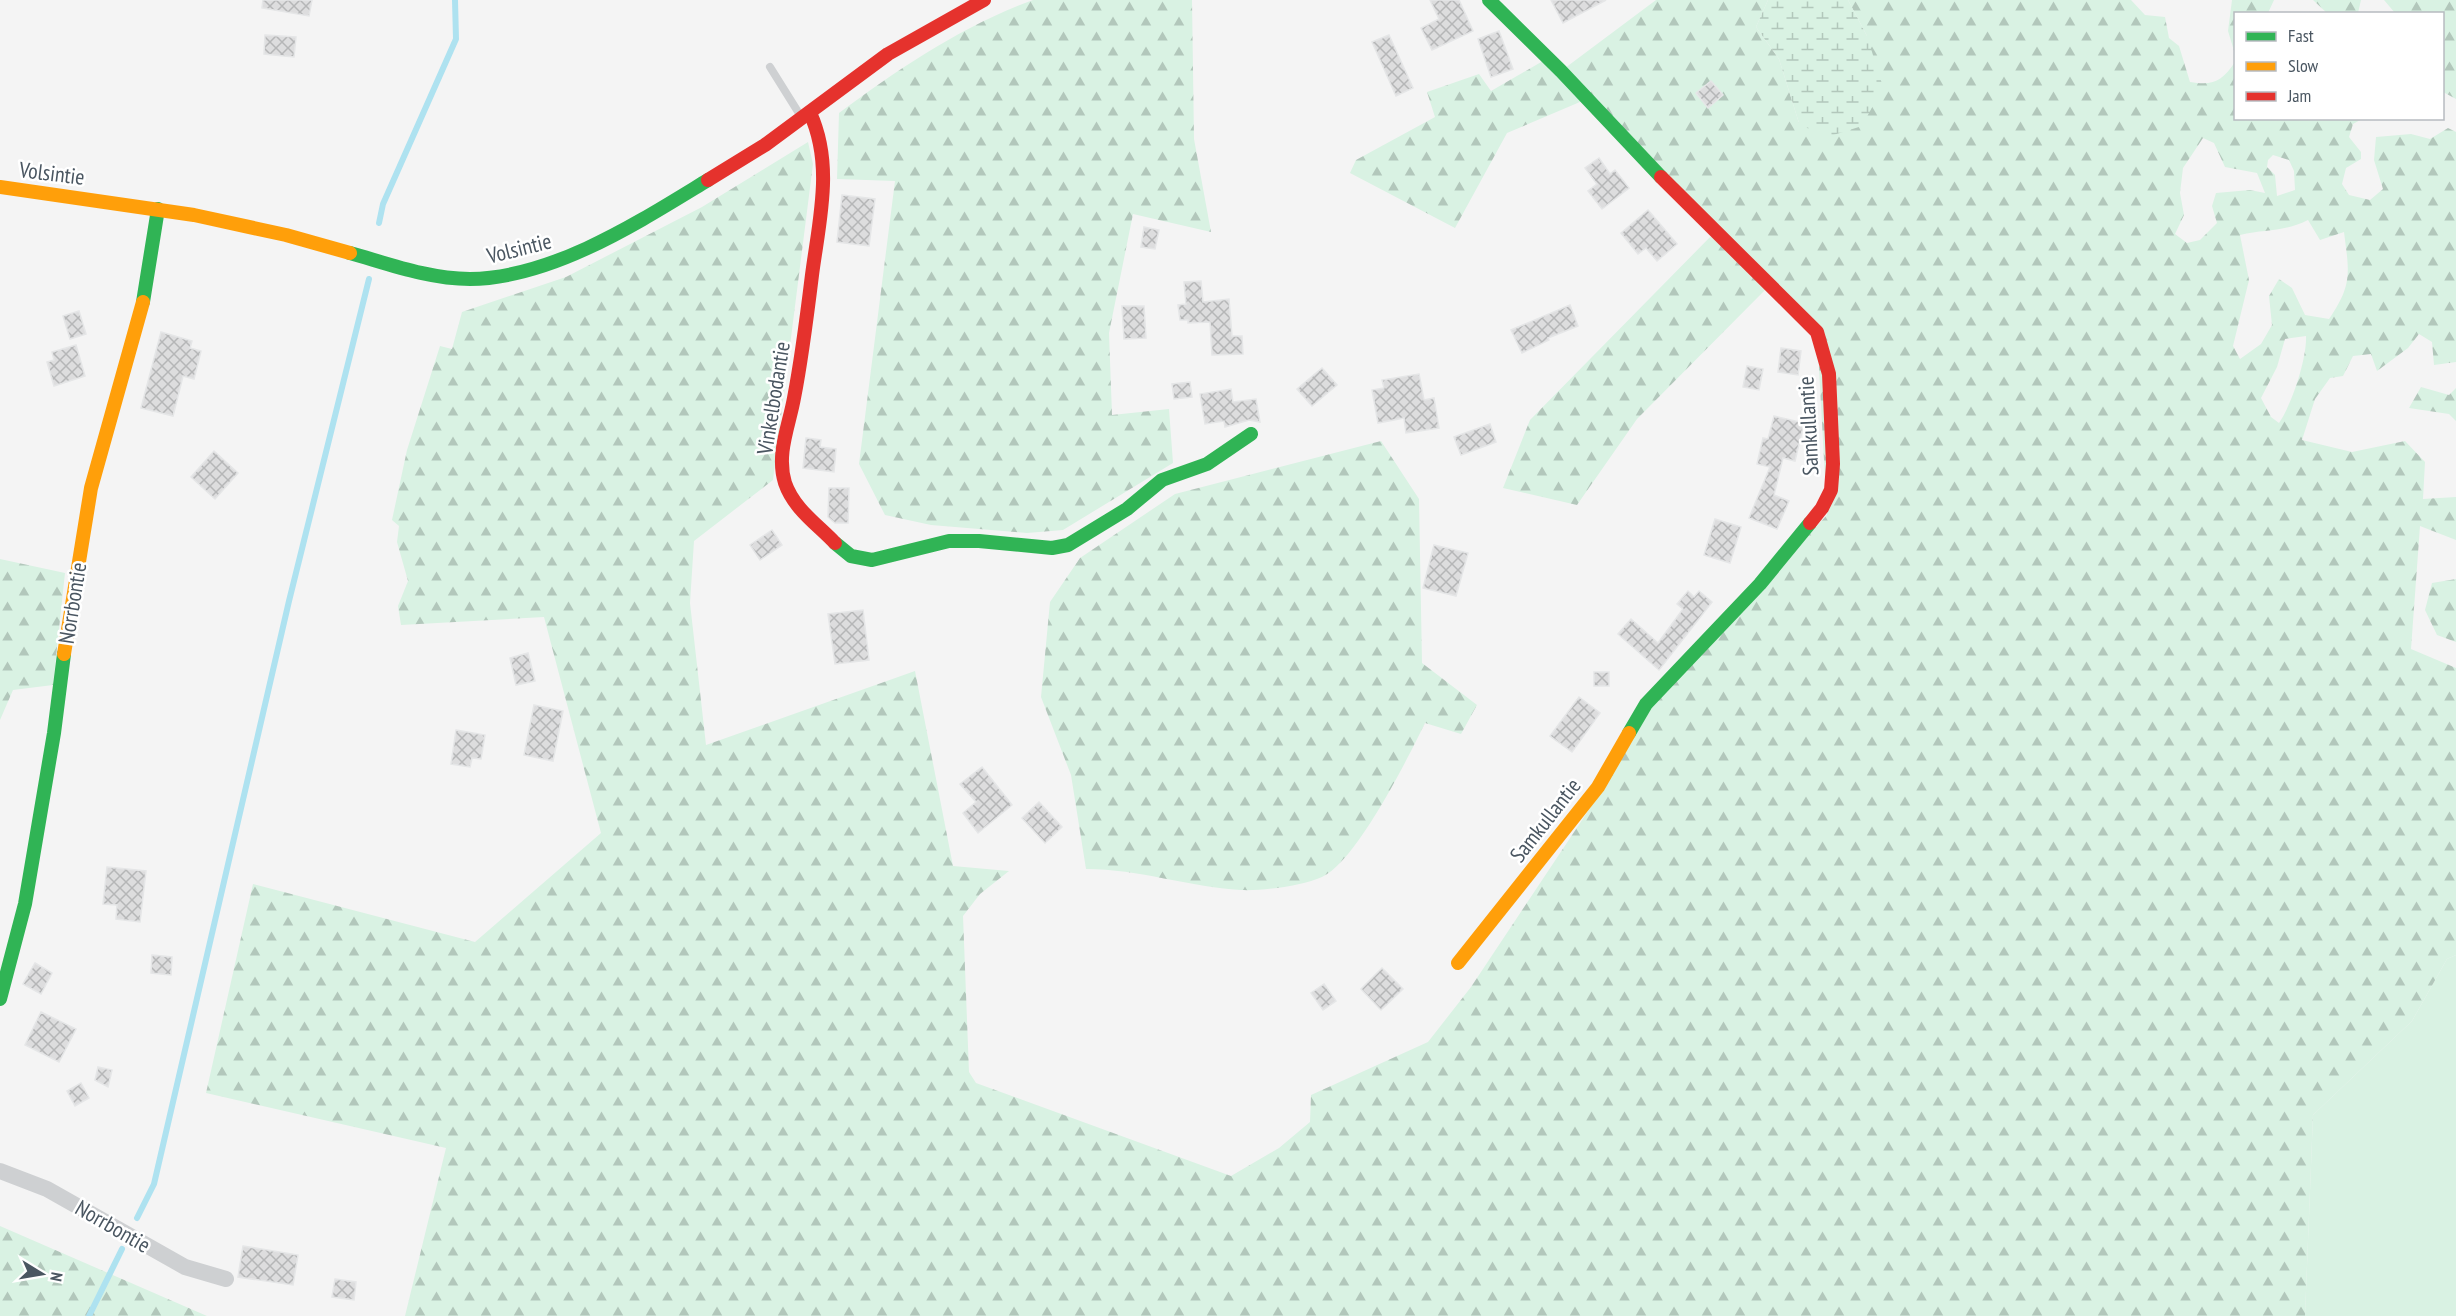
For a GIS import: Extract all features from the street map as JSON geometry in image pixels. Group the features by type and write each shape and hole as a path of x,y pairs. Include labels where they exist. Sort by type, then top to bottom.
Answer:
{"street":[{"name":"Volsintie","path":"0,187 158,209 286,235 429,275 470,279 507,275 552,264 587,248 685,194 806,115 888,54 984,0"},
{"name":"Samkullantie","path":"1458,963 1598,787 1646,704 1760,584 1822,508 1831,490 1833,464 1829,374 1817,332 1679,198 1638,151 1489,0"},
{"name":"Vinkelbodantie","path":"806,115 820,131 823,164 820,217 807,320 793,401 781,451 782,462 789,492 798,507 810,521 851,556 880,559 917,546 952,542 1052,548 1068,545 1127,508 1162,480 1207,464 1251,434"},
{"name":"Norrbontie","path":"0,999 28,884 54,733 69,610 91,488 141,313 158,209"},
{"name":"Norrbontie","path":"0,1171 47,1189 184,1268 226,1279"}],"lane":[{"path":"770,67 806,115"}],"green space":[{"path":"1033,0 1192,0 1194,139 1211,232 1133,214 1109,333 1112,415 1169,409 1173,463 1063,530 1027,533 931,525 885,515 859,464 895,181 837,179 839,113 885,80 956,35"},
{"path":"1656,0 1768,0 1756,27 1779,59 1799,123 1867,36 1848,0 2131,0 2145,15 2165,17 2169,38 2179,46 2190,82 2217,81 2234,63 2234,120 2360,120 2353,124 2349,137 2361,152 2361,159 2346,168 2342,184 2349,195 2370,200 2383,189 2374,160 2376,137 2411,134 2430,139 2448,128 2456,132 2456,362 2434,365 2432,342 2419,334 2408,348 2377,371 2371,354 2353,356 2343,376 2330,378 2315,399 2302,440 2352,452 2405,441 2425,462 2423,499 2456,497 2456,540 2420,526 2411,649 2456,668 2456,955 2447,959 2412,1021 2313,1115 2305,1316 405,1316 446,1148 206,1093 253,884 475,942 601,833 544,617 401,625 398,606 408,581 397,542 399,526 392,520 407,450 440,346 452,349 462,312 566,277 702,207 808,142 813,164 773,480 694,541 690,603 706,745 915,671 953,866 1009,871 980,894 963,916 969,1072 976,1083 1231,1176 1279,1148 1310,1122 1311,1095 1428,1042 1471,987 1602,790 1655,702 1827,515 1817,332 1769,286 1637,419 1577,505 1503,488 1530,420 1714,233 1587,99 1507,133 1455,228 1350,173 1356,160 1435,117 1427,92 1479,74 1491,91 1548,58 1561,71","holes":["2203,138 2214,143 2225,167 2257,173 2265,193 2250,190 2216,193 2212,206 2217,223 2200,240 2187,243 2175,234 2184,215 2180,193 2183,168","2273,155 2289,160 2294,171 2295,190 2277,196 2275,175 2267,167 2268,160","2308,220 2320,240 2344,232 2348,268 2346,287 2337,307 2329,319 2305,315 2292,288 2279,279 2269,296 2272,325 2261,344 2240,359 2233,346 2249,280 2240,235 2283,228","2306,336 2298,381 2279,423 2271,417 2261,398 2277,367 2285,339"]},
{"path":"1768,0 1848,0 1867,36 1883,87 1862,126 1824,138 1799,123 1779,59 1756,27"},
{"path":"2232,0 2274,0 2268,12 2234,12 2234,51 2228,31"},
{"path":"2313,0 2361,0 2358,12 2326,12"},
{"path":"2384,0 2456,0 2456,99 2444,93 2444,12 2394,12"},
{"path":"2421,387 2449,395 2456,388 2456,421 2449,414 2409,408"},
{"path":"1381,441 1419,499 1422,663 1477,705 1461,734 1425,723 1394,783 1365,831 1335,868 1314,880 1282,887 1241,890 1125,872 1086,869 1071,775 1041,697 1050,602 1080,558 1175,494"},
{"path":"0,559 65,573 53,685 13,690 0,720"},
{"path":"2456,579 2456,642 2437,635 2425,610 2432,583"},
{"path":"2456,955 2456,1316 2305,1316 2313,1115 2412,1021 2447,959"},
{"path":"0,1226 207,1316 0,1316"}],"building":[{"path":"263,0 312,0 309,16 262,8"},
{"path":"1430,0 1459,0 1473,31 1432,50 1421,28 1439,19"},
{"path":"1551,0 1606,0 1563,23"},
{"path":"1499,31 1513,69 1491,77 1478,39"},
{"path":"265,35 296,37 294,57 264,54"},
{"path":"1389,35 1413,88 1396,96 1372,42"},
{"path":"1711,81 1723,95 1708,108 1696,93"},
{"path":"1599,158 1610,174 1615,170 1629,188 1602,209 1588,191 1597,184 1585,168"},
{"path":"842,195 875,199 869,246 837,242"},
{"path":"1648,210 1677,244 1657,261 1646,248 1638,254 1621,233"},
{"path":"1144,227 1159,230 1155,249 1141,247"},
{"path":"1201,281 1203,302 1229,299 1232,336 1242,336 1243,354 1212,355 1210,322 1188,323 1188,320 1180,320 1178,305 1186,304 1184,282"},
{"path":"1570,305 1578,326 1548,338 1549,340 1522,353 1511,330"},
{"path":"1122,306 1144,306 1146,338 1124,339"},
{"path":"79,311 86,334 70,339 63,316"},
{"path":"161,332 192,341 190,348 201,351 194,379 183,376 173,416 141,408"},
{"path":"76,345 85,376 54,386 47,362 54,360 52,352"},
{"path":"1781,348 1801,351 1798,375 1778,372"},
{"path":"1747,366 1763,369 1759,390 1743,387"},
{"path":"1322,368 1337,385 1312,406 1297,389"},
{"path":"1419,374 1424,400 1434,398 1439,428 1406,433 1404,418 1378,423 1372,390 1384,388 1382,380"},
{"path":"1190,382 1192,397 1174,399 1172,384"},
{"path":"1231,389 1233,402 1256,399 1260,422 1249,420 1225,427 1224,421 1205,424 1200,394"},
{"path":"1774,416 1804,423 1795,461 1783,458 1774,495 1789,501 1777,529 1749,518 1770,467 1757,464 1763,438 1768,439"},
{"path":"1490,424 1496,442 1461,455 1454,437"},
{"path":"806,438 821,440 820,447 836,449 834,472 803,468"},
{"path":"214,451 238,473 215,499 191,477"},
{"path":"829,488 849,488 848,523 835,523 828,517"},
{"path":"1715,519 1741,527 1730,563 1704,555"},
{"path":"772,530 782,545 760,560 750,545"},
{"path":"1434,545 1468,553 1456,596 1423,588"},
{"path":"1688,591 1694,597 1699,591 1712,602 1659,670 1618,634 1631,619 1658,643 1683,609 1677,604"},
{"path":"863,610 869,660 835,664 828,614"},
{"path":"528,653 535,681 516,685 510,658"},
{"path":"1594,672 1609,672 1609,686 1594,686"},
{"path":"1579,697 1600,713 1572,752 1550,736"},
{"path":"534,705 563,711 553,761 524,755"},
{"path":"456,730 485,735 481,759 472,758 470,767 451,764"},
{"path":"982,767 1012,805 978,833 963,813 976,802 960,784"},
{"path":"1039,802 1062,827 1045,843 1022,818"},
{"path":"107,867 146,871 140,922 116,919 117,905 103,904"},
{"path":"152,955 172,957 171,975 151,973"},
{"path":"35,963 52,973 41,994 23,984"},
{"path":"1382,968 1403,989 1381,1010 1361,989"},
{"path":"1324,984 1336,1001 1323,1010 1311,993"},
{"path":"41,1012 76,1029 59,1062 25,1045"},
{"path":"98,1067 112,1070 108,1087 95,1080"},
{"path":"81,1083 89,1098 75,1106 67,1091"},
{"path":"243,1246 298,1255 293,1285 238,1277"},
{"path":"335,1279 356,1282 354,1300 332,1297"}],"waterway":[{"path":"379,223 383,204 456,39 455,0"},
{"path":"137,1218 154,1184 289,601 369,279"},
{"path":"89,1316 122,1249"}],"traffic: fast":[{"path":"1489,0 1561,71 1661,177"},
{"path":"350,253 439,276 470,279 501,276 532,269 594,245 624,230 708,180"},
{"path":"143,302 158,209"},
{"path":"835,543 851,556 872,560 949,541 979,541 1052,548 1068,545 1127,509 1162,480 1207,464 1251,434"},
{"path":"1629,733 1646,704 1760,584 1810,523"},
{"path":"0,999 25,904 54,733 64,654"}],"traffic: slow":[{"path":"0,187 194,215 286,235 350,253"},
{"path":"64,654 91,488 143,302"},
{"path":"1458,963 1598,787 1629,733"}],"traffic: jam":[{"path":"708,180 765,145 888,54 984,0"},
{"path":"810,113 821,153 823,193 802,352 784,440 782,461 785,483 794,501 835,543"},
{"path":"1661,177 1817,332 1829,374 1833,464 1831,490 1822,508 1810,523"}]}
